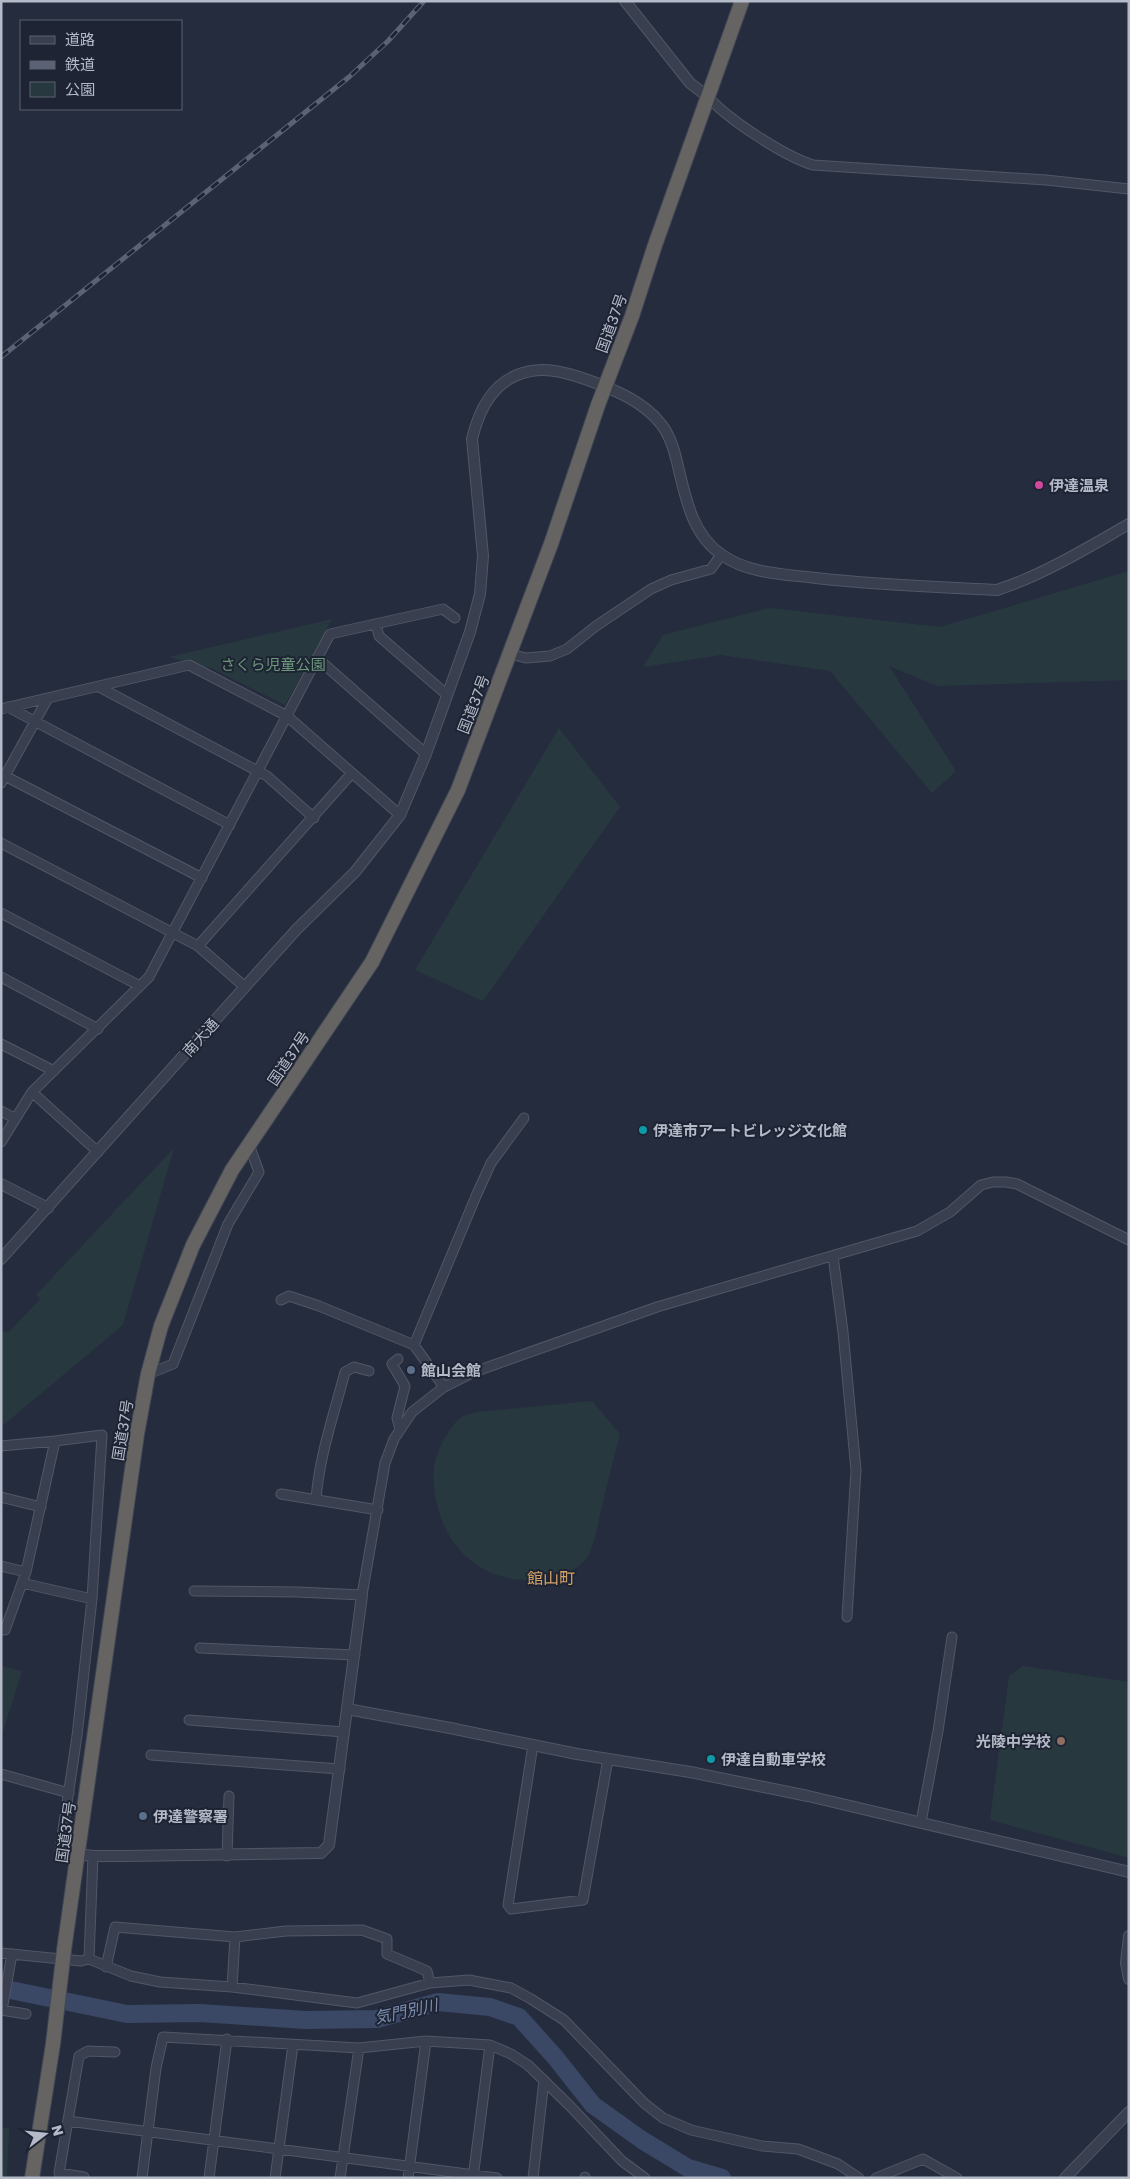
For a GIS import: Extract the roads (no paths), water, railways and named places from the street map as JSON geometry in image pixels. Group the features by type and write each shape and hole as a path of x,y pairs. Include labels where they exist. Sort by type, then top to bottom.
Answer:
{"highway":[{"name":"国道37号","path":"32,2178 137,1434 148,1374 161,1326 193,1245 232,1170 372,962 458,790 551,544 742,1"}],"street":[{"path":"625,1 690,83 708,97 718,109 795,160 813,165 1046,180 1129,189"},
{"name":"南大通","path":"1,1259 296,930 355,872 400,815 426,754 446,694 470,632 480,594 483,556 472,439 476,421 485,402 509,379 528,370 546,368 572,374 605,386 635,401 662,425 672,444 690,516 707,542 721,555"},
{"path":"510,654 526,658 550,656 566,649 650,589 671,580 712,569 721,555 739,564 764,572 870,584 997,590 1014,584 1096,543 1129,524"},
{"path":"1,1142 14,1118 32,1092 149,977 330,634 443,609 455,618"},
{"path":"376,624 379,636 446,694"},
{"path":"317,658 426,754"},
{"path":"5,708 189,665 287,716 400,815"},
{"path":"99,687 267,776 314,818"},
{"path":"48,698 2,778 202,878"},
{"path":"5,708 230,825"},
{"path":"198,946 314,818 352,773"},
{"path":"1,843 198,946 245,987"},
{"path":"1,913 140,986"},
{"path":"1,977 98,1029"},
{"path":"1,1044 54,1071"},
{"path":"32,1092 98,1152"},
{"path":"1,1112 14,1118"},
{"path":"414,1345 491,1163 524,1118"},
{"path":"148,1374 173,1364 228,1224 259,1172 249,1145"},
{"path":"1,1446 102,1435 92,1599 69,1793 60,1850 93,1856 227,1856 321,1853 329,1845 362,1595 385,1462 394,1439 412,1412 444,1387 474,1372 657,1307 917,1231 950,1212 981,1185 993,1182 1017,1184 1129,1240"},
{"path":"1,1184 48,1208"},
{"path":"833,1256 843,1332 856,1470 847,1617"},
{"path":"281,1300 289,1296 319,1306 414,1345 444,1387"},
{"path":"398,1359 392,1364 405,1386 397,1418 400,1430"},
{"path":"316,1500 317,1486 345,1372 354,1367 369,1371"},
{"path":"1,1630 5,1630 26,1572 55,1441"},
{"path":"281,1494 378,1510"},
{"path":"1,1497 41,1506"},
{"path":"1,1566 26,1572"},
{"path":"22,1583 92,1599"},
{"path":"194,1591 362,1595"},
{"path":"921,1822 938,1731 952,1637"},
{"path":"200,1648 355,1655"},
{"path":"347,1710 709,1776 921,1822 1129,1872"},
{"path":"189,1720 344,1732"},
{"path":"533,1745 508,1904 511,1909 583,1900 608,1759"},
{"path":"151,1754 340,1769"},
{"path":"1,1774 69,1793"},
{"path":"227,1856 229,1796"},
{"path":"89,1959 93,1856"},
{"path":"106,1967 114,1927 235,1938 286,1930 362,1930 387,1939 388,1954 427,1971 430,1983"},
{"path":"1129,1936 1126,1963 1129,1979"},
{"path":"232,1988 235,1938"},
{"path":"1,1953 12,1957 89,1959 131,1976 160,1982 232,1988 357,2003 430,1983 469,1980 511,1988 564,2020 644,2103 663,2118 691,2130 762,2146 798,2149 838,2164 858,2178"},
{"path":"12,1957 2,2007 26,2014"},
{"path":"142,2178 150,2132 156,2068 163,2037 359,2048 426,2040 490,2045 522,2061 544,2080 622,2161 646,2178"},
{"path":"208,2178 227,2040"},
{"path":"408,2178 426,2040"},
{"path":"275,2178 292,2045"},
{"path":"474,2176 490,2045"},
{"path":"340,2178 359,2048"},
{"path":"84,2177 59,2173 79,2056 88,2051 115,2052"},
{"path":"533,2178 544,2080"},
{"path":"1065,2178 1129,2112"},
{"path":"68,2121 497,2178"},
{"path":"876,2178 923,2159 957,2178"}],"waterway":[{"name":"気門別川","path":"1,1988 127,2014 200,2013 305,2020 377,2019 438,2002 490,2007 519,2017 555,2057 593,2105 642,2140 688,2168 722,2178"}],"railway":[{"path":"1,357 349,77 388,41 424,1"}],"place":[{"name":"伊達温泉","path":"1039,485"},
{"name":"伊達市アートビレッジ文化館","path":"643,1130"},
{"name":"館山会館","path":"411,1370"},
{"name":"光陵中学校","path":"1061,1741"},
{"name":"伊達自動車学校","path":"711,1759"},
{"name":"伊達警察署","path":"143,1816"}],"district":[{"name":"館山町","path":"551,1578"}],"park label":[{"name":"さくら児童公園","path":"273,664"}]}
